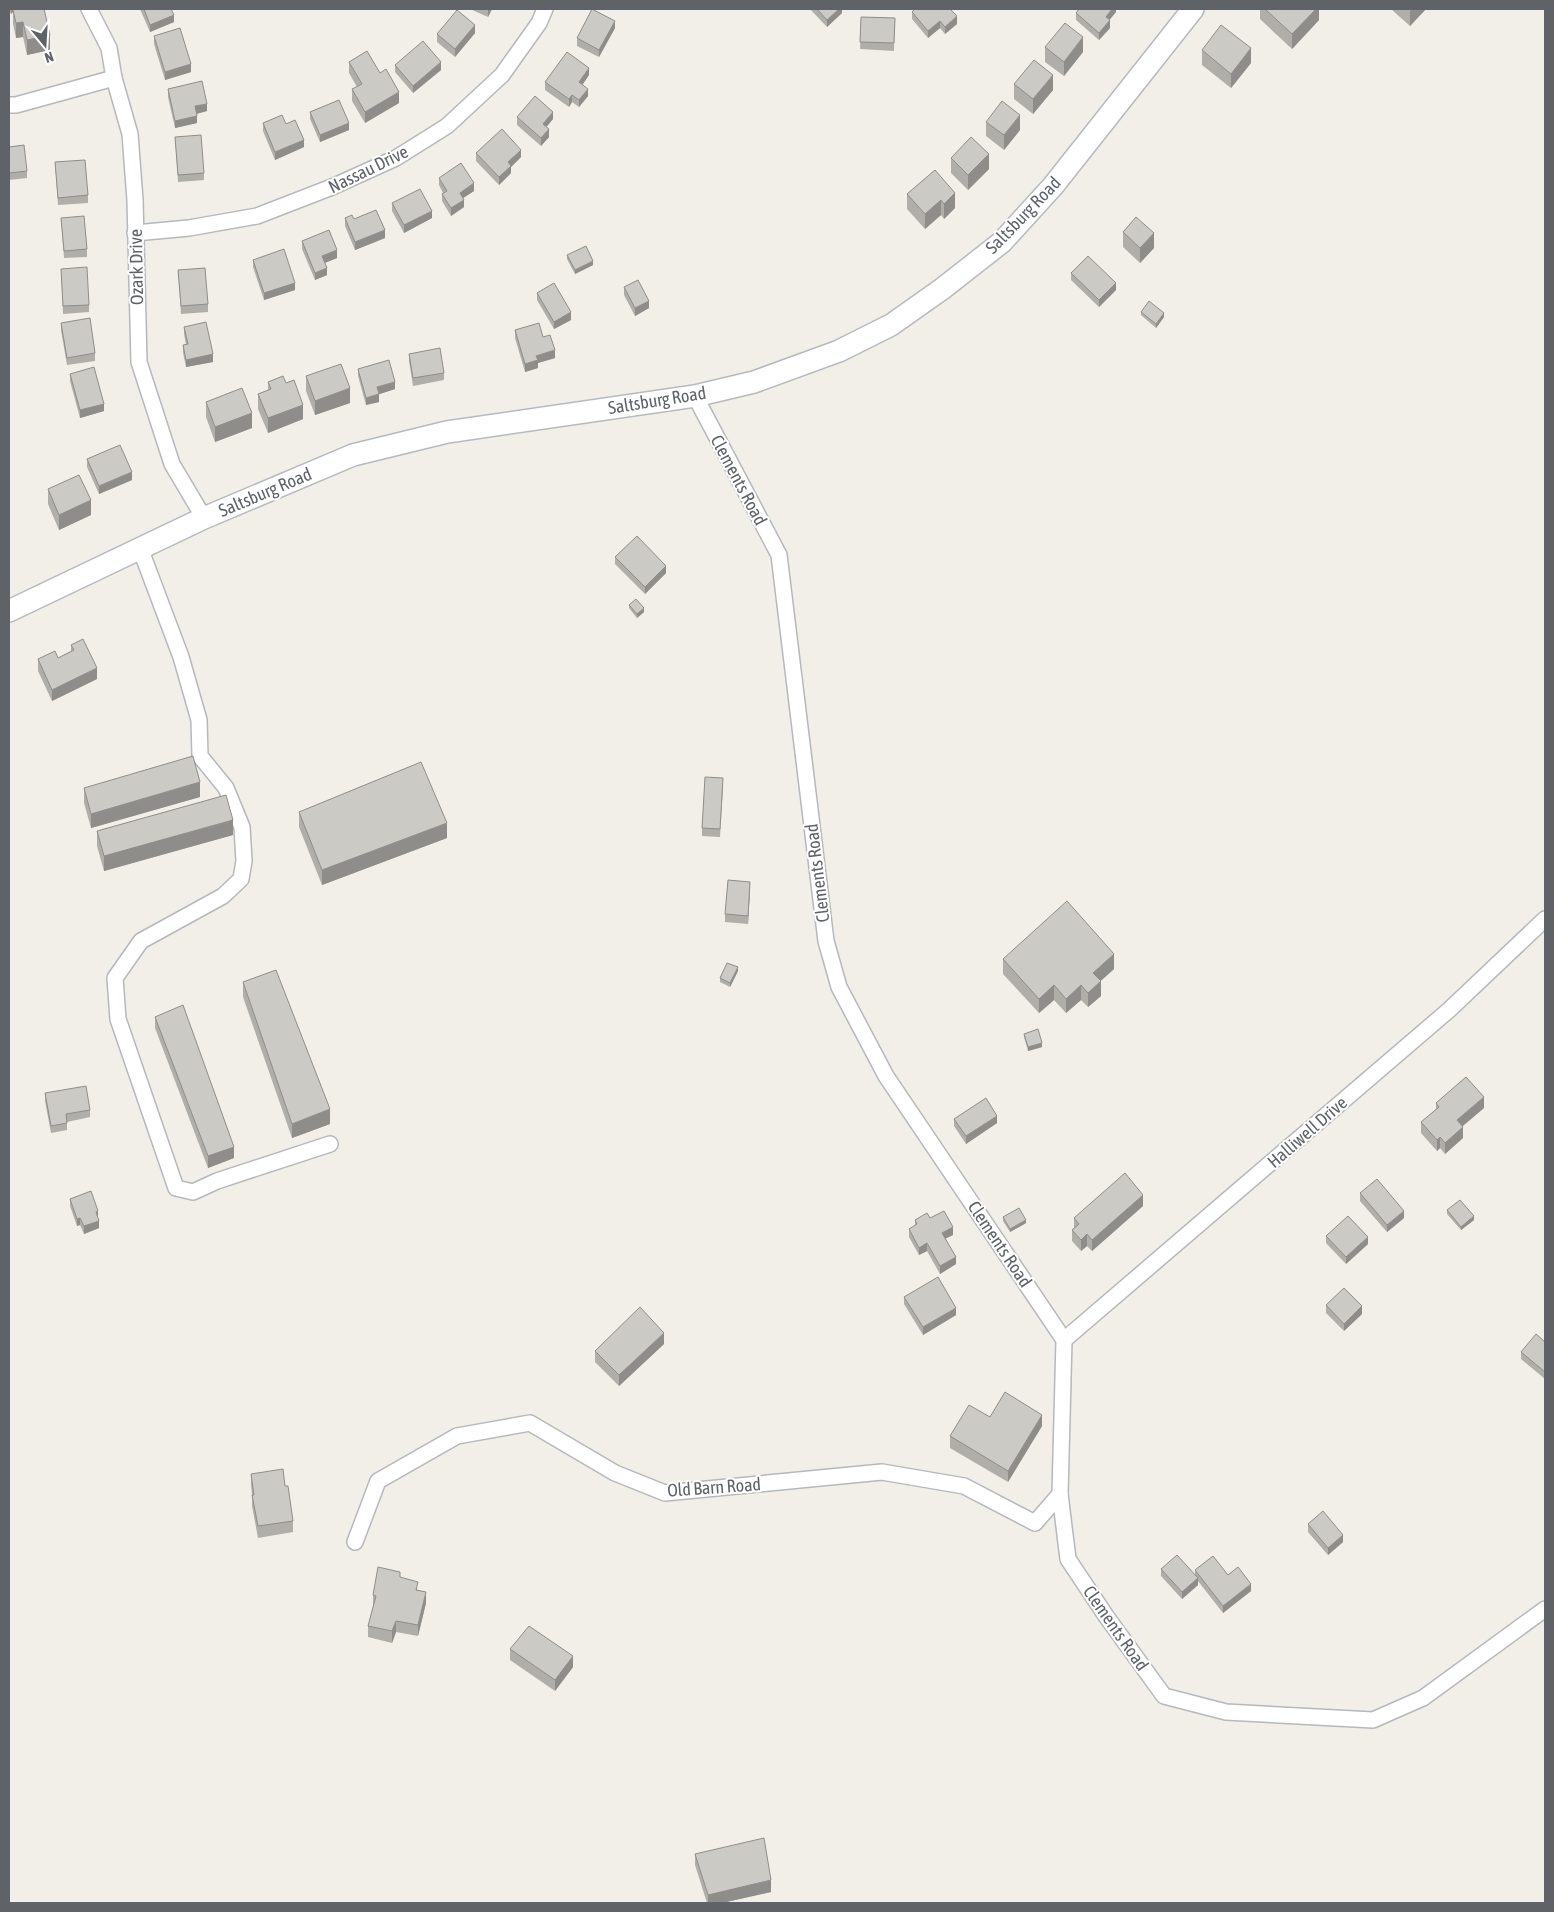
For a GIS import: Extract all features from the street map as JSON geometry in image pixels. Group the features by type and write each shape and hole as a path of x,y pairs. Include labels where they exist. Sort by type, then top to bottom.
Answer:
{"main road":[{"name":"Saltsburg Road","path":"9,611 204,518 353,455 446,432 695,396 754,382 838,351 891,325 942,289 1002,242 1053,186 1193,9"}],"street":[{"name":"Ozark Drive","path":"90,9 109,48 114,78 130,134 135,200 139,362 172,464 204,518"},
{"name":"Nassau Drive","path":"135,233 189,228 257,216 332,187 396,158 447,126 502,75 540,22 545,9"},
{"path":"9,105 16,105 114,78"},
{"name":"Clements Road","path":"695,396 779,555 826,941 839,987 886,1076 1064,1340 1060,1494 1068,1559 1106,1616 1164,1696 1226,1712 1373,1720 1423,1698 1545,1609"},
{"path":"140,548 181,657 199,720 200,756 226,788 242,827 244,861 241,879 223,896 141,941 115,978 118,1019 176,1188 193,1192 217,1181 330,1144"},
{"name":"Halliwell Drive","path":"1064,1340 1449,1010 1545,919"},
{"name":"Old Barn Road","path":"355,1542 378,1481 457,1436 530,1423 615,1473 665,1493 882,1472 964,1486 1035,1524 1060,1494"}],"building":[{"path":"44,9 50,35 27,40 23,22 16,23 13,10"},
{"path":"144,9 171,9 174,15 150,25"},
{"path":"592,9 615,21 599,50 577,38"},
{"path":"817,9 839,9 827,20"},
{"path":"915,9 950,9 957,16 945,27 940,21 928,31 912,12"},
{"path":"1079,9 1112,9 1106,17 1110,20 1099,33 1076,13"},
{"path":"1265,9 1316,9 1292,34"},
{"path":"457,10 475,25 455,49 437,34"},
{"path":"861,17 895,18 894,43 860,42"},
{"path":"1065,23 1083,37 1064,62 1045,47"},
{"path":"1221,25 1251,48 1231,74 1202,50"},
{"path":"180,28 191,64 165,72 154,36"},
{"path":"423,41 441,62 413,86 395,65"},
{"path":"367,51 380,73 386,69 399,92 365,112 352,89 362,84 349,62"},
{"path":"567,52 589,68 579,82 588,89 579,100 572,95 569,99 545,82"},
{"path":"1034,60 1053,75 1033,99 1014,84"},
{"path":"202,81 207,104 195,106 197,116 175,121 168,89"},
{"path":"535,96 553,112 543,124 549,129 541,138 517,117"},
{"path":"339,100 349,123 320,135 310,112"},
{"path":"1002,101 1020,115 1004,135 986,122"},
{"path":"282,115 286,124 295,120 304,140 275,152 263,123"},
{"path":"502,129 521,150 508,162 511,166 499,177 476,153"},
{"path":"201,135 204,173 178,175 175,137"},
{"path":"971,137 989,154 968,175 951,158"},
{"path":"24,145 27,171 9,173 9,147"},
{"path":"85,160 88,195 58,198 55,162"},
{"path":"461,163 474,183 460,193 464,200 451,208 442,194 447,191 439,178"},
{"path":"935,170 955,193 944,204 941,200 925,214 907,194"},
{"path":"420,189 432,211 404,225 392,203"},
{"path":"376,210 385,230 355,242 345,218 352,215 354,219"},
{"path":"84,216 87,249 64,251 61,218"},
{"path":"1136,217 1154,233 1140,248 1123,232"},
{"path":"329,230 337,250 322,256 327,268 315,273 302,241"},
{"path":"586,246 593,261 575,270 567,255"},
{"path":"284,249 295,283 264,293 253,260"},
{"path":"1088,256 1116,283 1099,300 1071,273"},
{"path":"87,267 89,305 63,306 61,269"},
{"path":"205,268 208,304 181,306 178,270"},
{"path":"638,280 649,301 635,308 624,287"},
{"path":"554,283 571,312 554,322 537,293"},
{"path":"1149,301 1164,313 1156,324 1141,312"},
{"path":"90,318 95,353 67,358 61,323"},
{"path":"206,322 213,354 186,360 183,345 188,344 184,327"},
{"path":"539,323 543,337 550,335 555,350 536,356 538,360 525,364 515,330"},
{"path":"440,348 444,373 413,378 409,354"},
{"path":"389,360 395,382 377,387 379,394 366,398 358,369"},
{"path":"341,364 350,388 315,401 306,376"},
{"path":"94,367 104,404 80,410 70,374"},
{"path":"283,376 286,383 294,380 303,405 268,418 258,394 271,389 268,382"},
{"path":"242,388 252,413 215,427 206,402"},
{"path":"120,445 132,472 99,486 87,459"},
{"path":"79,475 91,500 59,515 48,489"},
{"path":"637,536 666,566 645,587 615,557"},
{"path":"636,599 644,608 637,614 629,605"},
{"path":"83,639 97,668 52,690 38,659 55,651 58,658 74,650 71,645"},
{"path":"193,756 200,782 91,814 84,788"},
{"path":"421,762 447,823 322,870 299,812"},
{"path":"705,777 723,778 720,829 702,828"},
{"path":"226,795 233,820 104,856 97,831"},
{"path":"728,880 750,882 748,916 725,914"},
{"path":"1067,901 1114,954 1093,973 1101,981 1088,993 1081,985 1066,999 1054,985 1039,999 1003,959"},
{"path":"727,963 738,967 730,983 720,978"},
{"path":"276,970 330,1109 292,1124 243,982"},
{"path":"183,1005 234,1147 208,1156 155,1017"},
{"path":"1038,1029 1042,1043 1028,1047 1024,1034"},
{"path":"1466,1077 1484,1097 1457,1120 1463,1127 1445,1143 1440,1137 1437,1140 1421,1122 1439,1107 1436,1103"},
{"path":"86,1086 90,1110 66,1114 67,1123 51,1126 45,1093"},
{"path":"986,1098 997,1116 966,1136 954,1119"},
{"path":"1125,1173 1143,1195 1092,1240 1087,1234 1081,1240 1072,1230 1079,1224 1074,1218"},
{"path":"1377,1179 1404,1211 1387,1225 1360,1193"},
{"path":"91,1191 98,1211 96,1212 99,1221 84,1226 80,1218 77,1219 70,1199"},
{"path":"1460,1200 1474,1216 1461,1227 1447,1210"},
{"path":"1019,1208 1026,1220 1010,1229 1003,1217"},
{"path":"944,1211 953,1227 942,1233 956,1257 940,1266 927,1243 919,1248 909,1229 917,1224 915,1220 927,1213 930,1218"},
{"path":"1348,1216 1368,1237 1346,1257 1326,1236"},
{"path":"938,1277 956,1308 923,1327 904,1297"},
{"path":"1344,1288 1362,1306 1344,1324 1326,1305"},
{"path":"640,1307 664,1333 619,1375 595,1351"},
{"path":"1536,1334 1545,1342 1545,1372 1521,1352"},
{"path":"1005,1392 1042,1415 1008,1471 950,1436 969,1405 990,1417"},
{"path":"283,1469 285,1486 288,1486 293,1521 258,1526 252,1495 254,1495 251,1474"},
{"path":"1323,1511 1343,1535 1328,1548 1308,1524"},
{"path":"1177,1555 1198,1578 1182,1592 1161,1569"},
{"path":"1213,1556 1228,1575 1238,1567 1251,1584 1223,1606 1195,1570"},
{"path":"378,1567 400,1572 400,1577 418,1582 416,1590 426,1592 418,1625 396,1621 392,1631 368,1626 376,1596 373,1595"},
{"path":"529,1626 573,1656 555,1680 510,1649"},
{"path":"764,1838 771,1880 708,1895 695,1854"}]}
